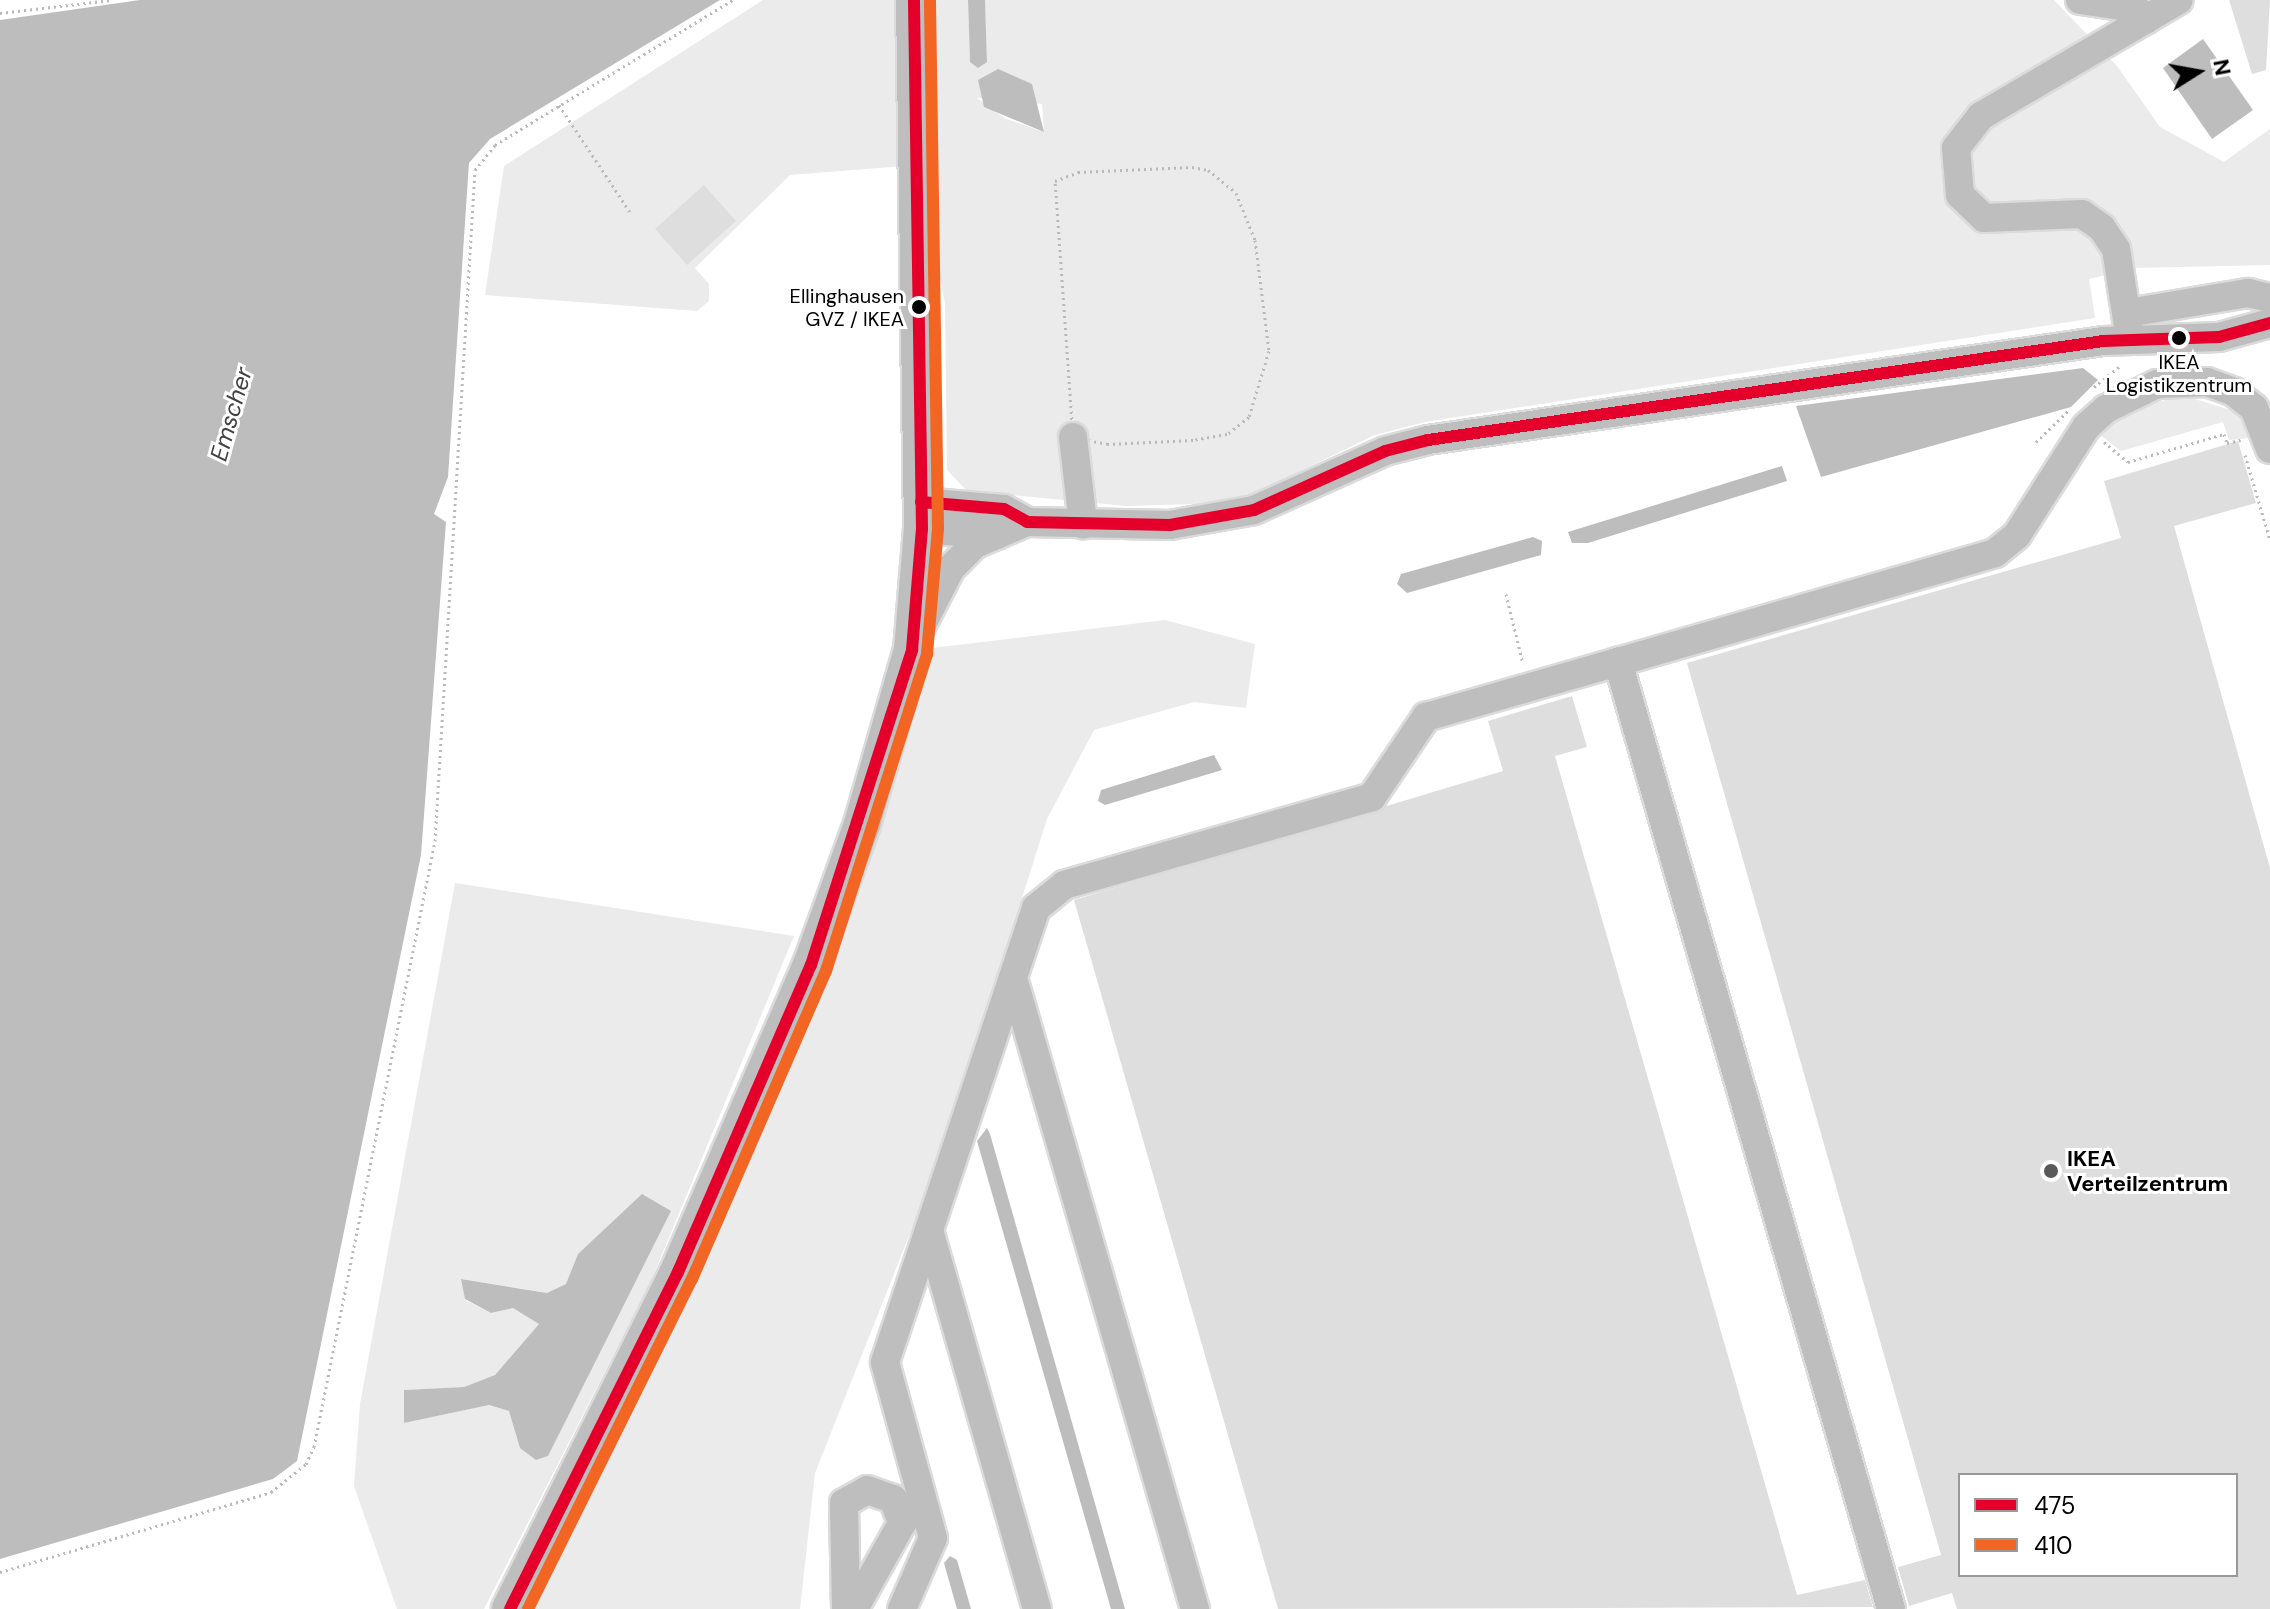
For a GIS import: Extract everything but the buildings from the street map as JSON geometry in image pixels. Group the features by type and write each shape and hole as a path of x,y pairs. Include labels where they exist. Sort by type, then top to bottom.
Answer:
{"main road":[{"path":"510,1609 678,1272 811,965 862,824 913,641 922,516 914,0"}],"street":[{"path":"2080,0 2135,8 2146,20"},
{"path":"2129,326 2116,249 2102,228 2082,214 1984,218 1960,195 1954,165 1963,131 1981,116 2179,0"},
{"path":"913,641 951,568 975,544 1027,522 1170,525 1254,510 1385,451 1443,437 2129,326 2248,293 2270,298"},
{"path":"2129,326 2219,337 2270,323"},
{"path":"902,1609 933,1538 885,1362 1036,908 1064,885 1372,797 1426,717 1995,553 2017,535 2086,427 2106,409 2157,384 2207,382 2234,392 2254,408 2270,449"},
{"path":"1073,437 1083,524"},
{"path":"922,516 1004,509 1027,522"},
{"path":"922,516 999,535"},
{"path":"1618,662 1891,1609"},
{"path":"1013,978 1195,1609"},
{"path":"929,1230 1037,1609"},
{"path":"846,1609 844,1503 867,1490 893,1499 902,1523 854,1609"}],"path":[{"path":"0,13 111,0"},
{"path":"0,1572 271,1492 306,1464 314,1447 435,841 475,170 495,145 733,0"},
{"path":"559,105 630,212"},
{"path":"1208,170 1236,193 1255,240 1269,351 1249,417 1227,434 1193,440 1108,444 1073,437 1055,181 1078,172 1208,170"},
{"path":"2106,443 2128,462 2224,434 2227,443 2241,439 2270,540"},
{"path":"1506,594 1526,675"}],"shaded area":[{"path":"763,0 968,0 970,62 987,62 985,0 2054,0 2117,66 2160,127 2224,162 2270,129 2270,265 2134,268 2089,279 2095,318 1425,422 1375,435 1234,503 1126,506 967,491 947,470 945,303 917,165 790,175 695,268 709,284 709,301 697,311 485,295 504,166","holes":["977,98 1042,104 1044,132 1004,118"]},
{"path":"2185,396 2237,412 2251,438 2229,440 2223,422 2121,451 2099,434 2142,405"},
{"path":"1165,620 1255,644 1246,708 1194,702 1094,730 1047,819 940,1158 815,1473 800,1609 510,1609 862,824 932,648"},
{"path":"455,883 794,936 651,1281 484,1609 397,1609 354,1486 360,1404","holes":["671,1211 509,1411 489,1405 404,1423 405,1390 464,1387 495,1375 540,1323 513,1308 491,1313 465,1300 462,1279 547,1293 567,1284 578,1254 607,1229"]}],"water":[{"name":"Emscher","path":"140,0 720,0 490,139 469,163 448,477 434,514 446,522 421,855 297,1461 273,1479 0,1559 0,20"},
{"path":"968,0 985,0 987,62 978,68 970,62"},
{"path":"2203,39 2253,110 2212,139 2163,68"},
{"path":"998,69 1032,84 1044,132 984,107 978,80"},
{"path":"2083,368 2098,380 2071,407 1821,477 1796,406"},
{"path":"1782,466 1787,481 1588,543 1572,543 1568,532"},
{"path":"1533,537 1542,541 1541,555 1407,593 1397,584 1401,574"},
{"path":"1214,755 1222,770 1105,805 1098,801 1101,790"},
{"path":"987,1128 1125,1609 1111,1609 977,1141"},
{"path":"642,1194 671,1211 548,1456 536,1460 520,1448 509,1411 489,1405 404,1423 404,1390 464,1387 495,1375 539,1324 513,1308 491,1313 465,1299 461,1279 547,1293 566,1284 578,1254"},
{"path":"950,1556 957,1560 971,1609 957,1609 944,1563"}],"transit line":[{"name":"475","path":"510,1609 678,1272 811,965 912,650 922,529 914,0"},
{"name":"410","path":"528,1609 692,1279 826,971 927,654 938,529 930,0"},
{"name":"475","path":"921,502 1004,509 1027,522 1170,525 1254,510 1385,451 1428,440 2103,341 2219,337 2270,323"}],"place":[{"name":"Ellinghausen GVZ / IKEA","path":"919,307"},
{"name":"IKEA Logistikzentrum","path":"2179,338"},
{"name":"IKEA Verteilzentrum","path":"2051,1171"}]}
